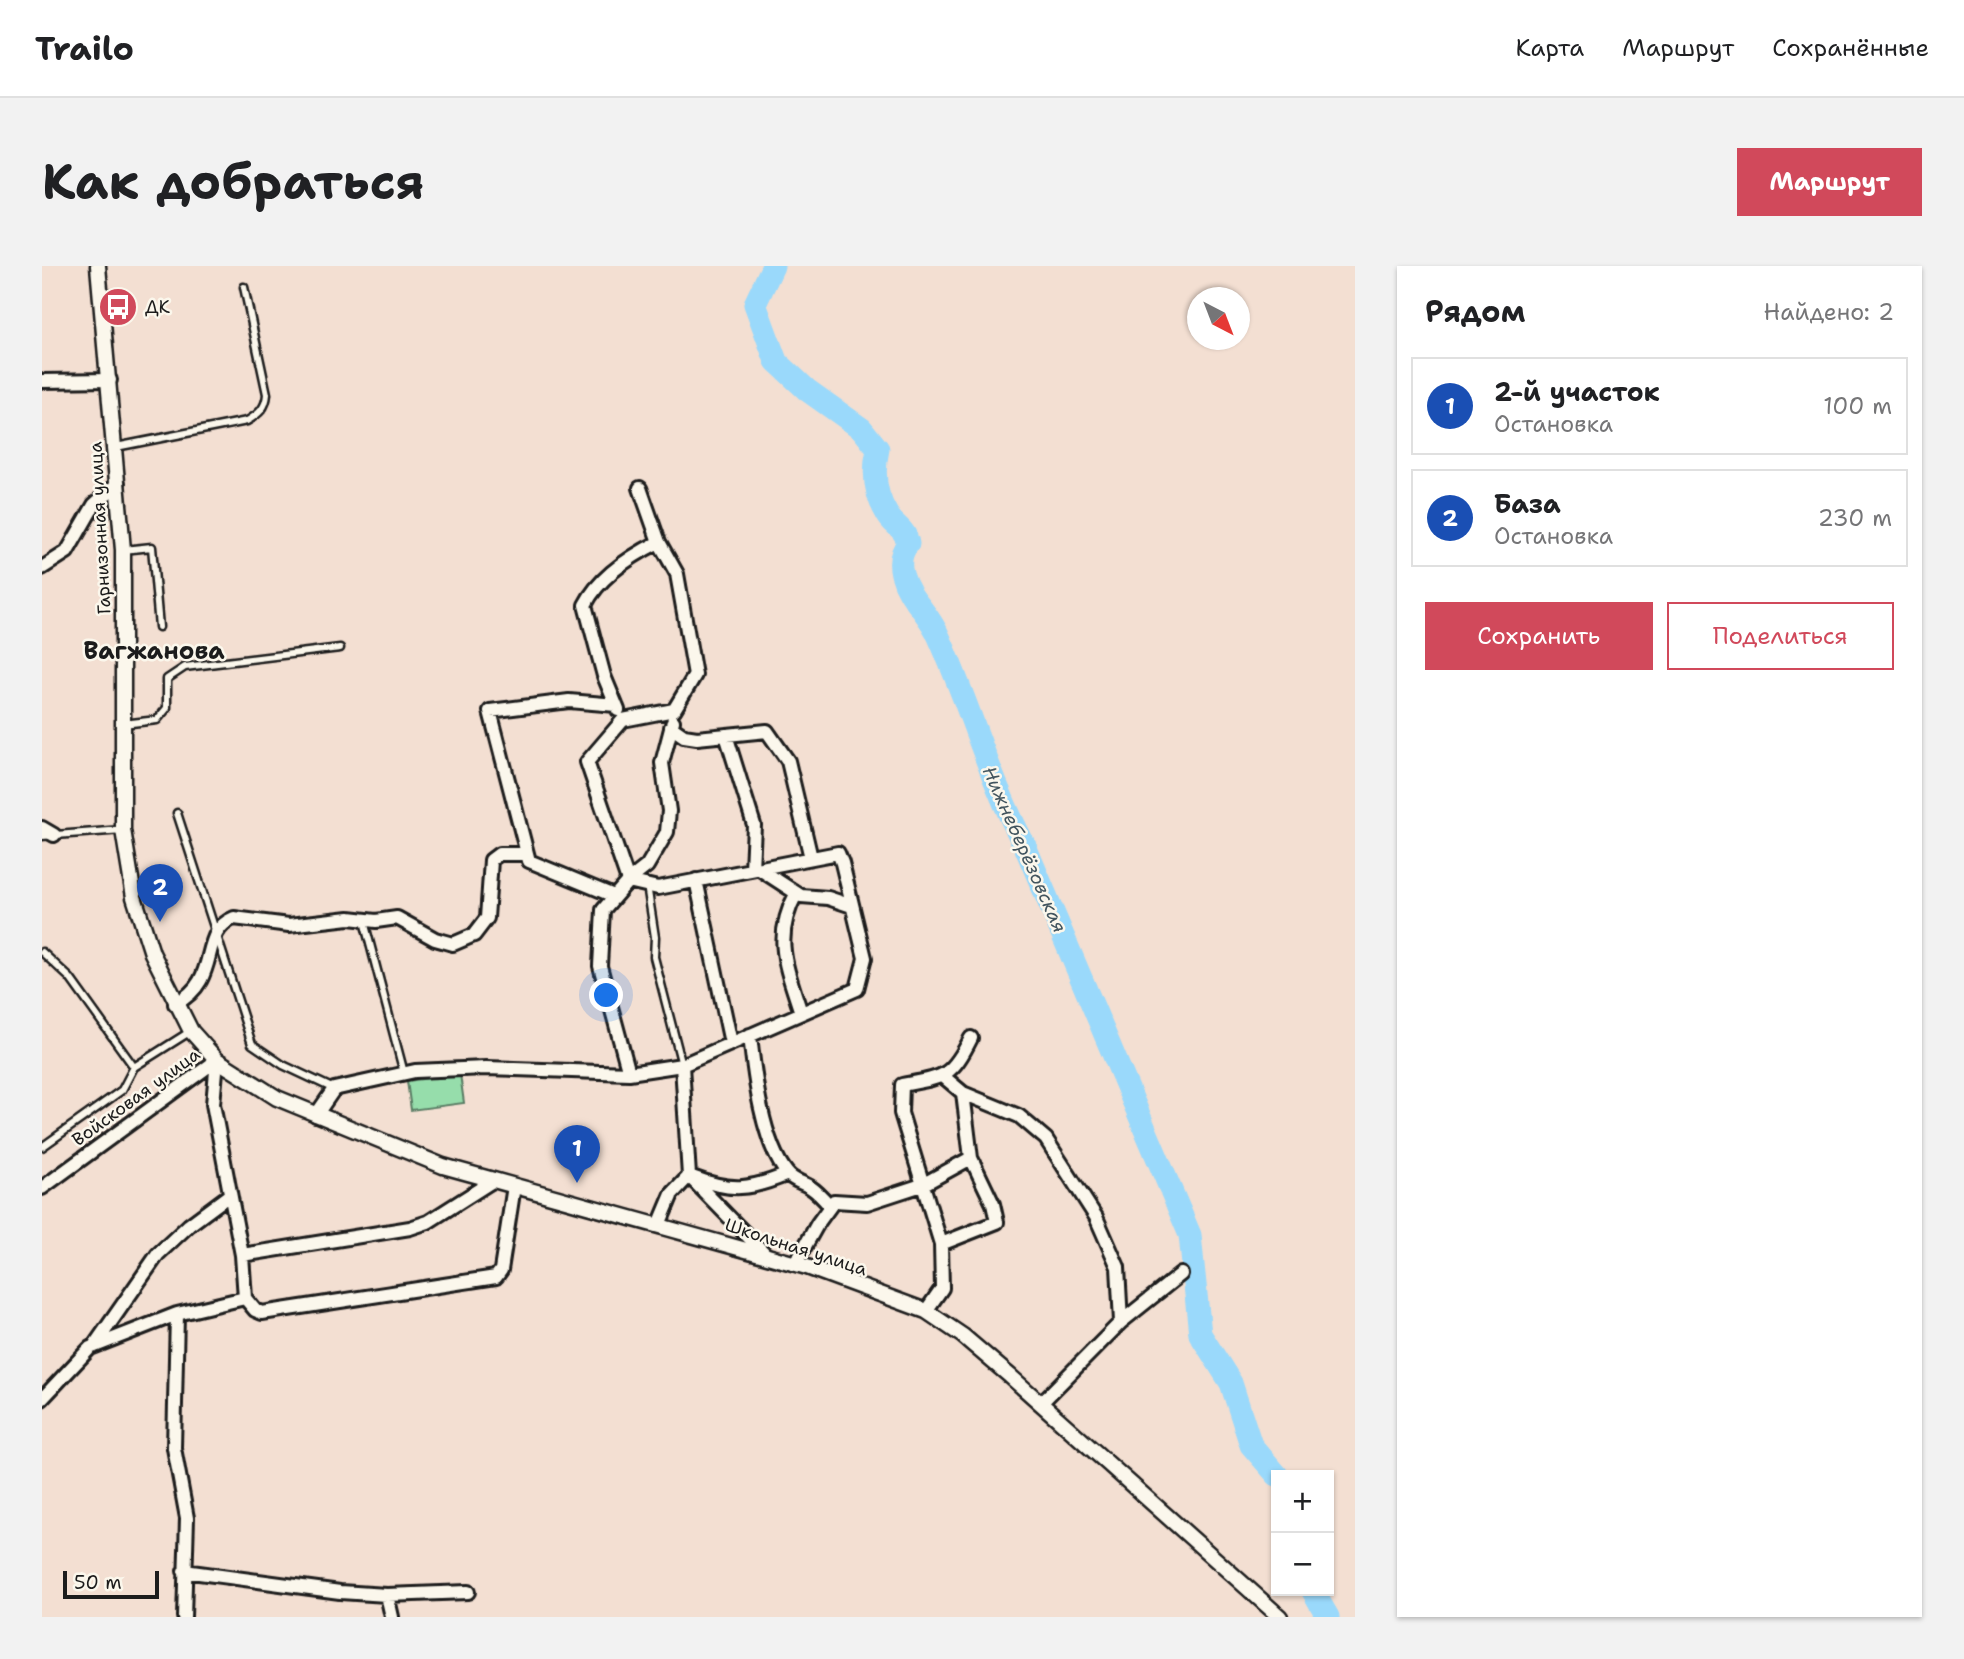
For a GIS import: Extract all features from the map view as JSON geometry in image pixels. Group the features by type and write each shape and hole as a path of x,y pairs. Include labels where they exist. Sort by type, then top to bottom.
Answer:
{"street":[{"name":"Гарнизонная улица","path":"98,266 123,550 123,830 134,897 152,953 191,1031 217,1060"},
{"path":"42,381 110,380"},
{"path":"42,568 67,552 94,505 118,483"},
{"path":"629,1073 600,966 603,910 628,881 647,866 667,832 669,811 662,763 674,710 695,675 677,574 659,542 640,488"},
{"path":"623,720 604,676 585,606 590,595 623,563 659,542"},
{"path":"614,896 529,861 490,712 496,708 569,701 616,705"},
{"path":"628,881 587,762 623,720 674,710"},
{"path":"671,727 689,737 767,731 788,761 811,858"},
{"path":"726,735 754,825 755,869"},
{"path":"316,1115 334,1089 415,1072 486,1068 629,1073 682,1065 857,989 865,958 838,853 658,888 628,881"},
{"path":"176,1004 189,996 203,980 216,933 225,922 234,918 289,925 349,918 397,918 453,944 474,935 487,918 491,860 499,854 527,854"},
{"path":"755,869 796,894 852,906"},
{"path":"696,880 732,1043"},
{"path":"796,894 787,910 781,945 801,1013"},
{"path":"750,1035 753,1070 776,1153 788,1174 818,1193 830,1206"},
{"path":"926,1311 942,1288 941,1244 901,1113 902,1086 944,1077 961,1059 971,1038"},
{"path":"217,1060 213,1104 228,1196 242,1255 245,1298 262,1313 496,1277 501,1270 514,1186"},
{"name":"Школьная улица","path":"217,1060 277,1098 443,1166 795,1264 926,1311 963,1336 1041,1403 1280,1617"},
{"name":"Войсковая улица","path":"42,1188 217,1060"},
{"path":"682,1065 689,1176 767,1256"},
{"path":"944,1077 963,1093 1019,1116 1046,1139 1096,1217 1118,1267 1121,1322"},
{"path":"941,1244 997,1222 993,1204 971,1158 963,1093"},
{"path":"795,1264 834,1201 867,1203 922,1185 971,1158"},
{"path":"689,1176 730,1189 750,1187 788,1174"},
{"path":"659,1225 672,1194 689,1176"},
{"path":"242,1255 410,1228 428,1222 494,1180"},
{"path":"42,1399 94,1346 158,1254 189,1224 228,1196"},
{"path":"1041,1403 1121,1322 1181,1275"},
{"path":"94,1346 177,1314 245,1298"},
{"path":"177,1314 174,1448 187,1518 184,1617"},
{"path":"184,1570 286,1587 387,1595 468,1592"},
{"path":"387,1595 393,1617"}],"lane":[{"path":"116,447 247,421 258,415 266,404 267,394 244,288"},
{"path":"123,550 152,547 159,627"},
{"path":"123,724 157,720 167,708 167,679 184,667 340,648"},
{"path":"177,813 252,1044 283,1065 334,1089"},
{"path":"46,833 123,830"},
{"path":"647,885 655,937 654,957 682,1065"},
{"path":"363,919 404,1076"},
{"path":"42,952 71,978 134,1067"},
{"path":"42,1147 122,1090 134,1067 191,1031"}],"green space":[{"path":"460,1074 464,1103 411,1110 407,1081"}],"waterway":[{"name":"Нижнеберёзовская","path":"773,266 755,304 776,361 807,390 862,429 878,449 875,474 879,498 890,518 902,530 908,544 901,561 905,583 939,637 990,769 1190,1235 1200,1334 1231,1383 1251,1445 1273,1470"},
{"name":"Нижнеберёзовская","path":"1316,1596 1328,1617"}],"place":[{"name":"ДК","path":"118,307"},
{"name":"База","path":"160,922"},
{"name":"2-й участок","path":"577,1183"}],"district":[{"name":"Вагжанова","path":"154,651"}]}
